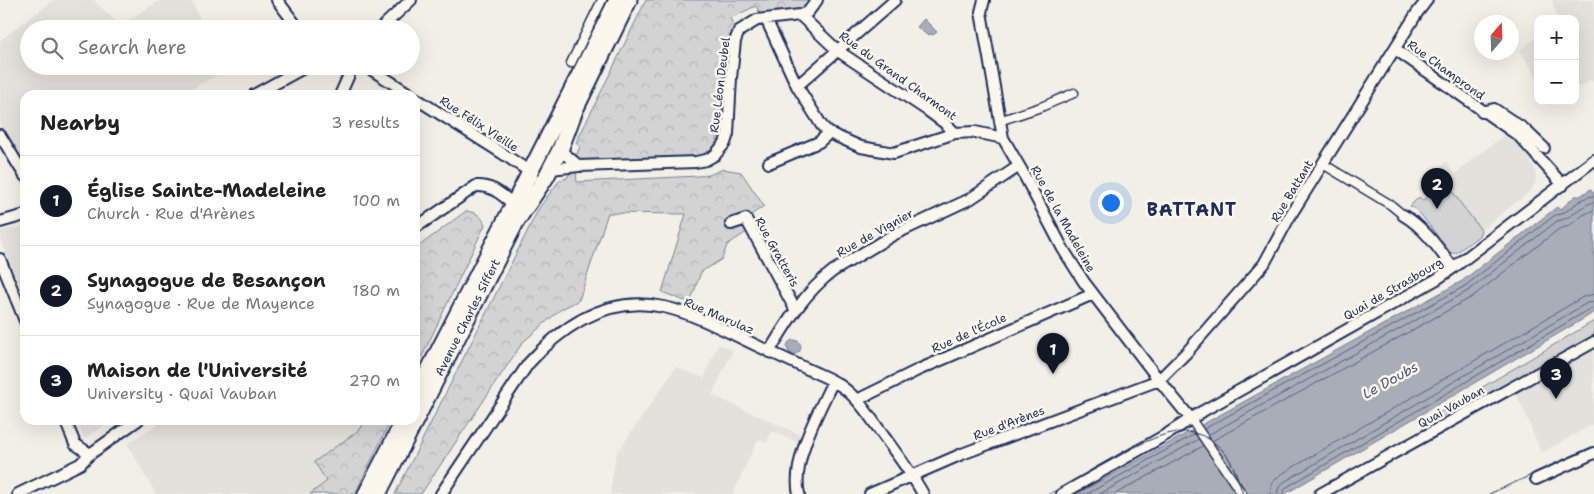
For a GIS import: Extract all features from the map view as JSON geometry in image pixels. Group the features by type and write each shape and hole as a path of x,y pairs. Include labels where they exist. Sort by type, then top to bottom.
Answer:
{"main road":[{"name":"Avenue Charles Siffert","path":"420,388 617,0"},
{"name":"Avenue Charles Siffert","path":"420,411 516,222 560,150 575,110 629,0"},
{"path":"366,494 401,425"},
{"name":"Avenue Charles Siffert","path":"378,494 413,425"}],"street":[{"path":"277,0 293,20"},
{"path":"390,20 411,0"},
{"path":"571,63 602,0"},
{"path":"800,15 808,12 818,0"},
{"path":"797,86 895,0"},
{"name":"Rue de la Madeleine","path":"984,0 981,12 1003,138 1063,249 1093,294 1191,419"},
{"name":"Rue Battant","path":"1159,380 1187,352 1264,264 1290,216 1427,0"},
{"name":"Rue Léon Deubel","path":"550,169 579,166 696,162 706,160 715,155 725,144 728,134 731,78 735,41 739,31 757,20 800,15"},
{"name":"Rue du Grand Charmont","path":"800,15 838,51 927,110 946,124 954,133"},
{"path":"766,19 797,86 828,133 861,147 894,153 954,133 975,132 1003,138"},
{"name":"Rue Champrond","path":"1396,49 1518,136 1563,185"},
{"path":"263,90 291,75"},
{"path":"342,90 349,75"},
{"path":"380,75 403,90"},
{"path":"999,121 1041,107 1074,93"},
{"name":"Rue Félix Vieille","path":"420,101 530,172"},
{"name":"Rue Champrond","path":"1482,112 1494,108 1524,129 1544,148"},
{"path":"768,163 819,142 828,133"},
{"path":"0,135 20,168"},
{"path":"560,150 579,166"},
{"name":"Quai de Strasbourg","path":"1062,494 1429,284 1453,268 1594,160"},
{"path":"1323,164 1391,205 1414,222 1439,249 1453,268"},
{"name":"Rue de Vignier","path":"770,352 795,310 826,276 893,235 970,199 1019,166"},
{"name":"Avenue Charles Siffert","path":"516,222 534,181 530,172"},
{"path":"420,225 476,186 490,187 513,204"},
{"path":"0,222 20,216"},
{"name":"Rue Gratteris","path":"731,224 746,218 795,310"},
{"path":"0,259 20,309"},
{"name":"Rue de l'École","path":"857,400 918,370 1093,294"},
{"name":"Rue Marulaz","path":"441,494 528,364 540,350 576,322 613,308 630,306 664,307 687,314 841,386 857,400 913,476 923,494"},
{"name":"Quai Vauban","path":"1320,494 1594,342"},
{"name":"Rue d'Arènes","path":"870,494 962,454 1159,380"},
{"path":"799,494 797,488 801,454 833,381"},
{"path":"1191,419 1242,494"},
{"path":"67,425 75,444 90,454"},
{"path":"18,494 80,464 90,454 131,425"},
{"path":"1536,479 1594,453"}],"shaded area":[{"path":"54,0 94,0 114,20 27,20"},
{"path":"161,0 191,0 201,20 127,20"},
{"path":"1552,0 1594,0 1594,83 1591,80 1579,86 1579,15 1556,15"},
{"path":"20,25 20,75 216,75 190,90 20,90 20,160 0,126 0,40"},
{"path":"1534,39 1534,73 1520,50"},
{"path":"1504,135 1521,148 1535,169 1536,179 1534,186 1529,192 1481,230 1438,169 1446,161 1455,174"},
{"path":"20,227 20,287 0,239 0,231"},
{"path":"718,344 733,350 712,395 801,435 798,443 772,431 767,443 758,439 733,494 610,494 617,450 620,449 676,367 704,378"},
{"path":"1593,348 1594,424 1541,453 1515,391"},
{"path":"78,425 105,425 84,439"},
{"path":"156,425 363,425 315,462 327,481 310,494 156,494 127,444"}],"green space":[{"path":"646,0 814,0 805,10 760,14 756,6 730,18 734,26 729,40 723,78 720,133 714,147 701,156 581,160 575,158 580,147 576,143"},
{"path":"723,169 741,172 764,206 751,215 757,225 727,245 722,259 701,272 690,303 662,292 686,214 608,213 579,300 560,310 523,342 421,494 395,494 539,208 559,181 567,178 571,171 576,171 577,182 698,176 709,175"},
{"path":"1438,169 1481,230 1479,236 1456,253 1451,253 1418,211 1410,206 1419,197 1423,200 1435,191 1429,184"},
{"path":"466,211 478,215 485,225 420,361 420,245"},
{"path":"1594,321 1594,337 1425,429 1422,423"},
{"path":"363,425 389,425 355,494 310,494 327,481 314,462 355,433"}],"water":[{"path":"924,19 937,32 933,35 927,35 917,27"},
{"name":"Le Doubs","path":"1591,189 1594,194 1594,312 1585,318 1285,494 1077,494 1462,281 1557,207 1560,210 1575,196 1580,196"},
{"path":"794,340 799,342 801,347 799,352 794,354 789,352 787,347 789,342"}],"tram line":[{"path":"1049,494 1153,439 1167,434 1182,432 1196,434 1211,440 1224,452 1233,466 1243,494"},
{"path":"1489,494 1594,447"}],"place":[{"name":"Synagogue de Besançon","path":"1437,209"},
{"name":"Église Sainte-Madeleine","path":"1053,374"},
{"name":"Maison de l'Université","path":"1556,399"}],"district":[{"name":"BATTANT","path":"1192,210"}]}
